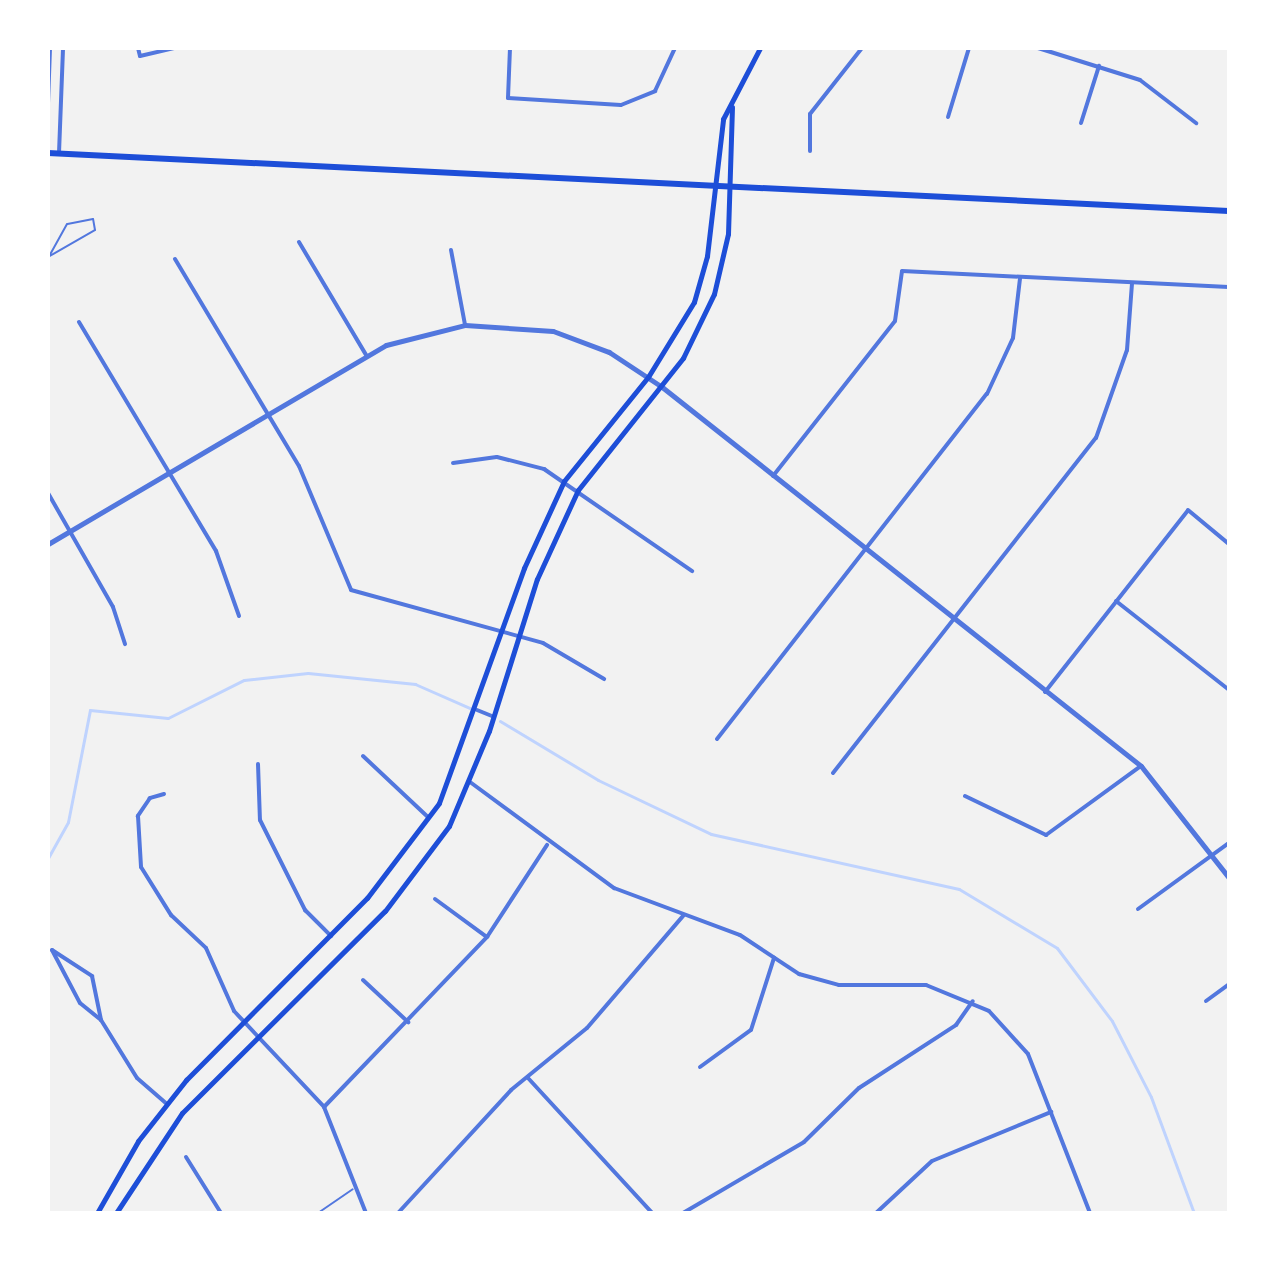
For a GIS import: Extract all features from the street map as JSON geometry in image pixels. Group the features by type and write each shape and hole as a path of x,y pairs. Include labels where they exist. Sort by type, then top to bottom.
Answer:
{"main road":[{"path":"97,1213 167,1104 331,936 430,819 477,710 502,633 564,481 648,377 694,302 714,187 718,141 760,48"},
{"path":"116,1213 182,1113 409,883 470,782 518,637 578,490 662,387 714,294 733,188 732,107"},
{"path":"48,153 1229,211"}],"street":[{"path":"48,103 50,48"},
{"path":"59,153 63,48"},
{"path":"138,48 140,56 175,48"},
{"path":"510,48 508,98 634,104 655,91 673,48"},
{"path":"810,151 810,114 862,48"},
{"path":"948,117 969,48"},
{"path":"1038,48 1140,80 1196,123"},
{"path":"49,58 63,59"},
{"path":"1081,123 1099,66"},
{"path":"299,242 366,355"},
{"path":"451,250 465,325"},
{"path":"175,259 267,413 329,526 351,590 552,647 604,679"},
{"path":"773,476 895,321 902,271 1229,287"},
{"path":"717,739 997,376 1017,319 1020,278"},
{"path":"833,773 1096,438 1127,350 1132,283"},
{"path":"79,322 216,551 239,616"},
{"path":"48,544 366,355 414,334 465,325 566,335 662,387 1141,766 1229,878"},
{"path":"453,463 519,460 564,481 692,571"},
{"path":"48,493 113,607 125,644"},
{"path":"1045,692 1188,510 1229,544"},
{"path":"1116,601 1229,690"},
{"path":"477,710 494,717"},
{"path":"363,756 430,819"},
{"path":"258,764 260,820 305,910 331,936"},
{"path":"965,796 1046,835 1141,766"},
{"path":"470,782 547,845 615,889 740,935 774,958 825,982 926,985 973,1001 1019,1041 1051,1111 1090,1213"},
{"path":"164,794 150,798 138,816 136,856 171,915 206,948 223,997 324,1107 353,1189 366,1213"},
{"path":"1138,909 1229,843"},
{"path":"324,1107 487,937 547,845"},
{"path":"435,899 487,937"},
{"path":"398,1213 528,1078 587,1028 683,916"},
{"path":"101,1020 92,976 52,950 80,1003 101,1020 137,1078 167,1104"},
{"path":"700,1067 751,1030 774,958"},
{"path":"363,980 408,1022"},
{"path":"1206,1001 1229,984"},
{"path":"683,1213 817,1133 859,1088 956,1025 973,1001"},
{"path":"528,1078 652,1213"},
{"path":"876,1213 932,1161 1051,1111"},
{"path":"186,1157 221,1213"}],"lane":[{"path":"93,219 95,230 48,257 67,224 93,219"},
{"path":"318,1213 353,1189"}],"waterway":[{"path":"48,858 68,822 90,710 168,718 244,680 308,673 415,684 470,708"},
{"path":"500,721 598,780 711,834 959,889 1057,948 1112,1021 1151,1097 1194,1213"}]}
